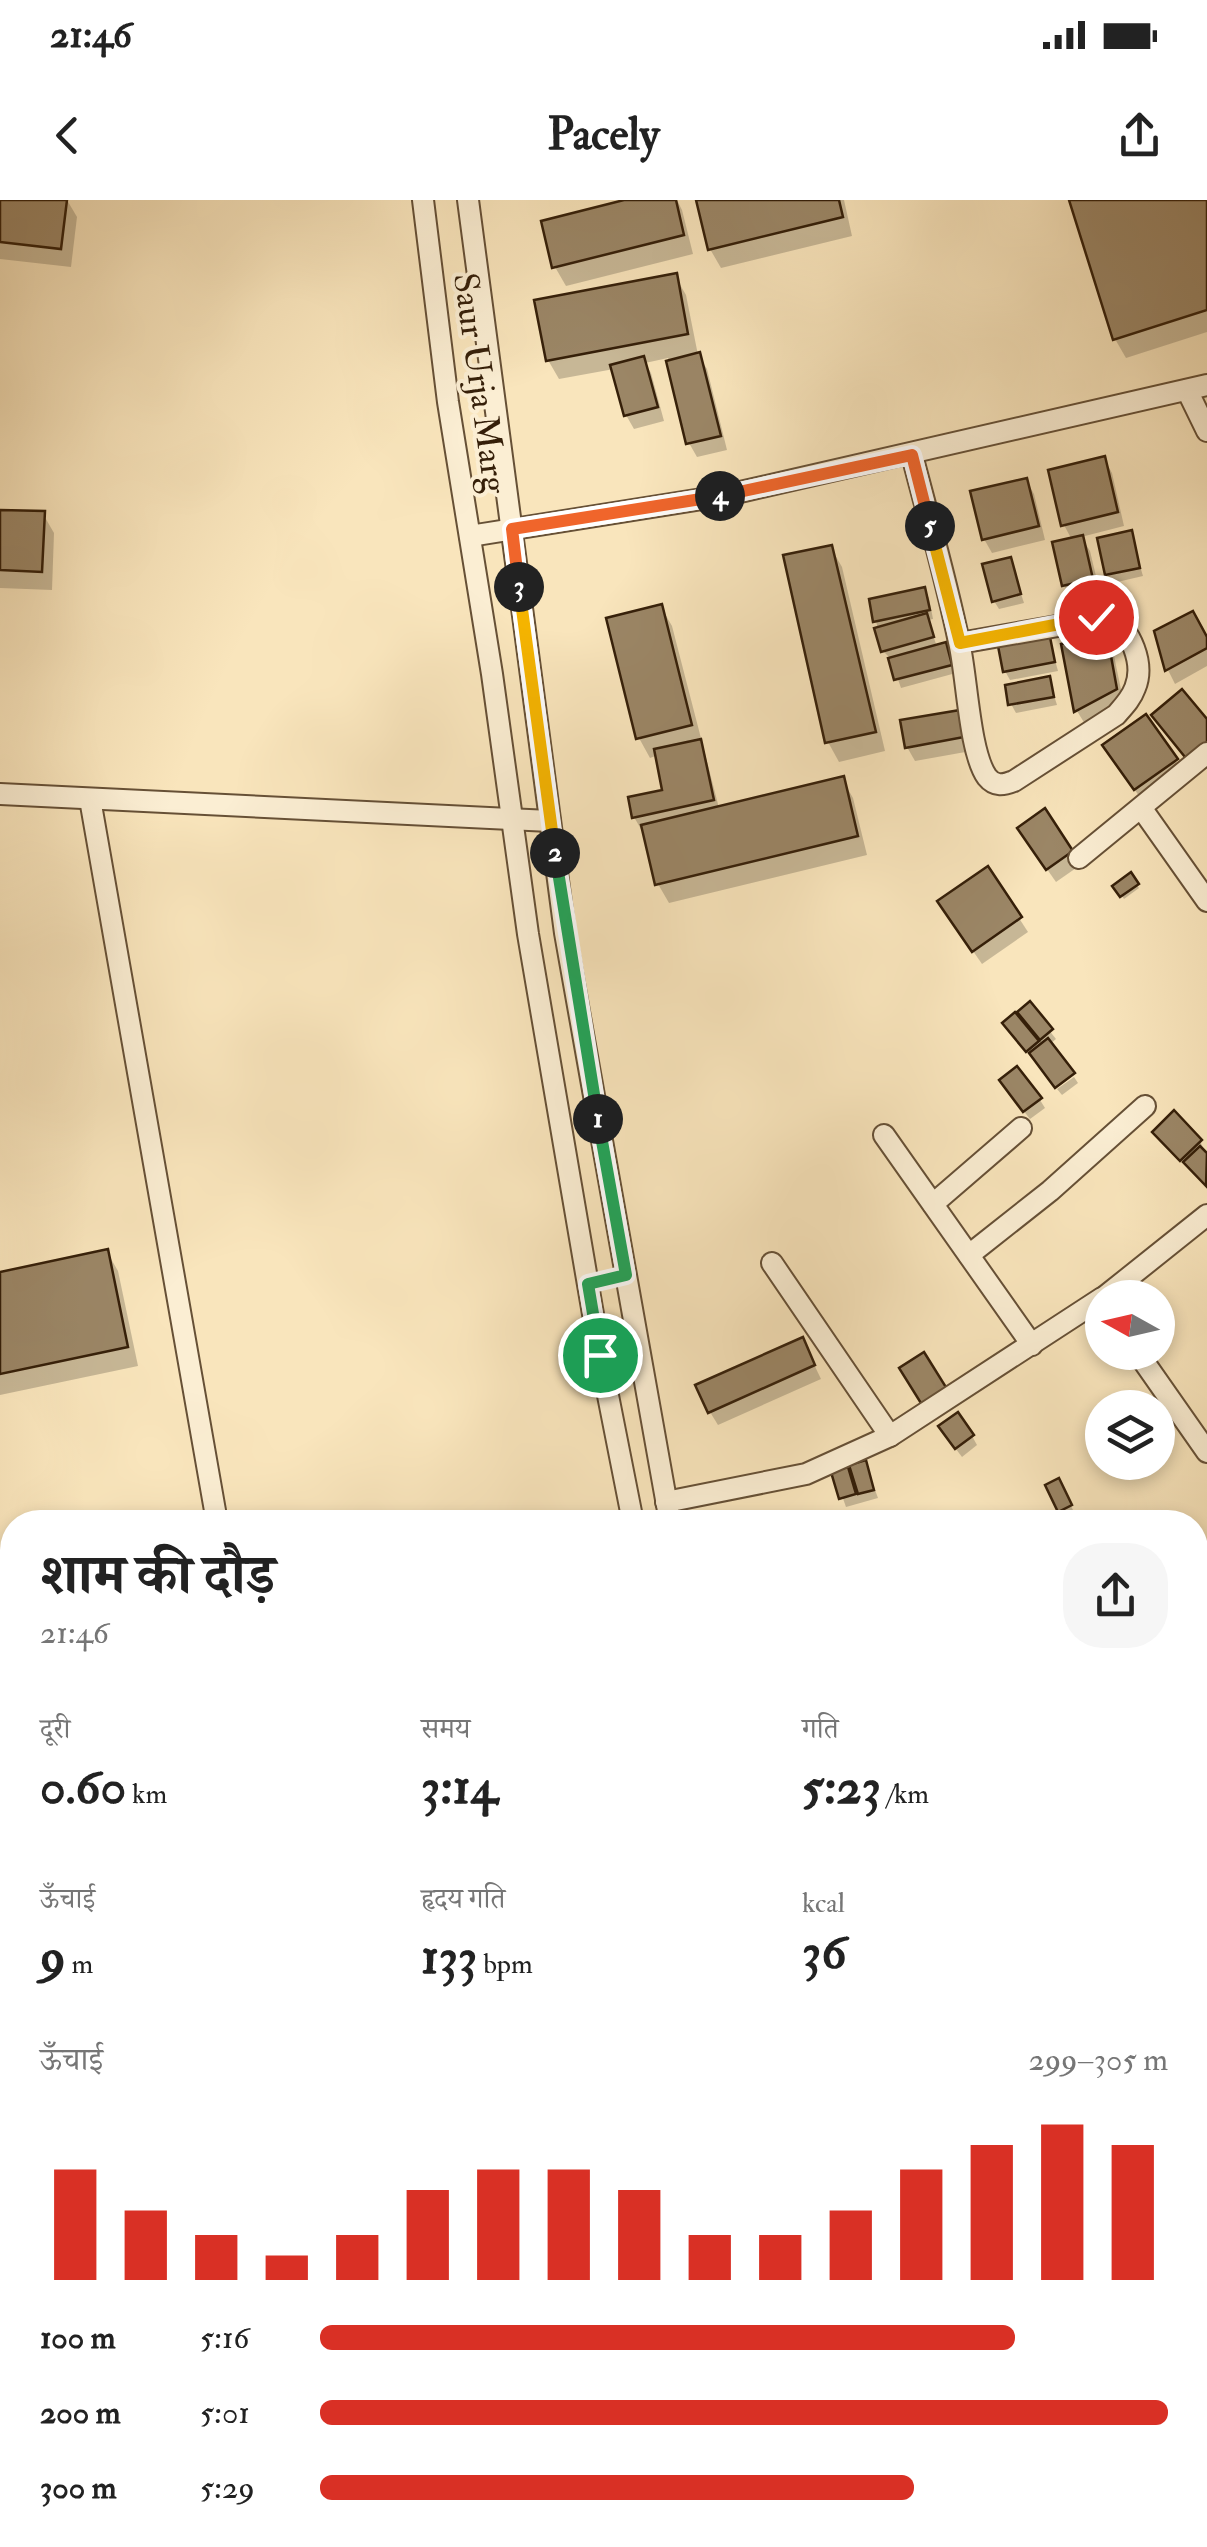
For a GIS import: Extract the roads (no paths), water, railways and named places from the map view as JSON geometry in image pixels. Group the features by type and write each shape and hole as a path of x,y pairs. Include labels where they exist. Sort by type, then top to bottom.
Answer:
{"street":[{"name":"Saur Urja Marg","path":"423,200 448,402 528,934 631,1510"},
{"name":"Saur Urja Marg","path":"468,200 565,932 668,1510"},
{"path":"470,536 727,495 1197,387 1207,431"},
{"path":"912,455 960,643 978,756 992,783 1003,786 1014,781 1116,714 1138,684 1136,656 1128,632 1109,617 960,643"},
{"path":"1079,858 1207,753"},
{"path":"0,794 550,822"},
{"path":"90,799 215,1510"},
{"path":"1142,809 1207,901"},
{"path":"969,1255 1050,1191 1146,1106"},
{"path":"933,1204 1021,1128"},
{"path":"884,1135 1032,1345"},
{"path":"1126,1280 1207,1214"},
{"path":"772,1263 890,1436"},
{"path":"588,1284 626,1275"},
{"path":"675,1510 806,1474 890,1436 1085,1311"},
{"path":"1150,1370 1207,1452"}]}
